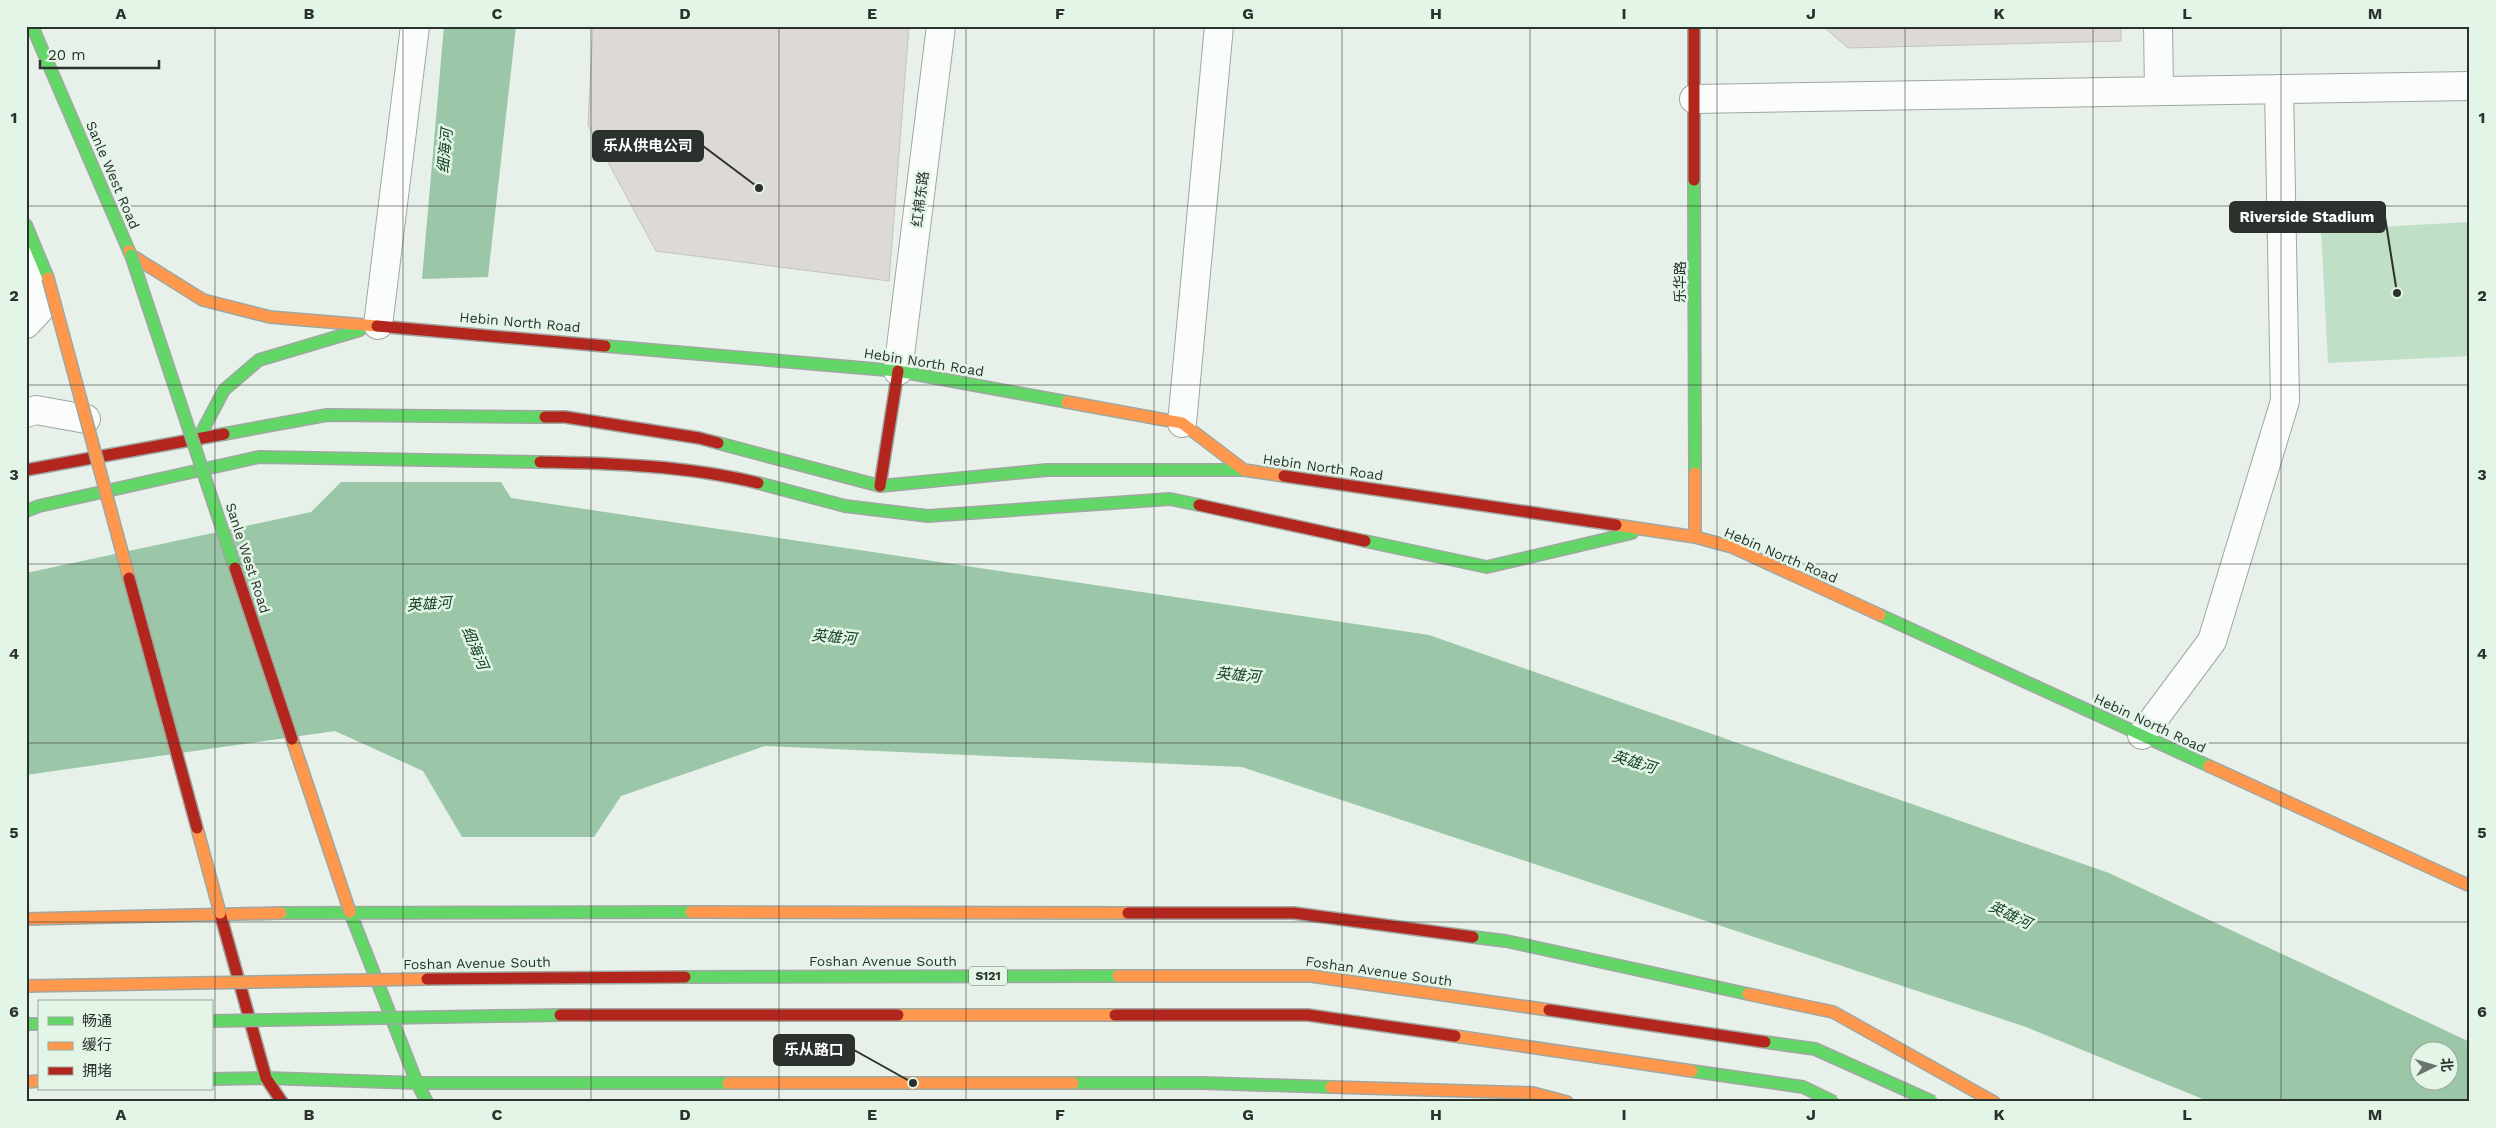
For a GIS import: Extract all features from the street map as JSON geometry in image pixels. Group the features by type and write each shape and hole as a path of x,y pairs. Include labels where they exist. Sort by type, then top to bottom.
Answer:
{"main road":[{"name":"Sanle West Road","path":"32,26 131,255 350,912 417,1083 427,1102"},
{"name":"乐华路","path":"1694,26 1695,537"},
{"path":"26,225 48,278 266,1078 282,1102"},
{"name":"Hebin North Road","path":"131,255 203,300 270,317 898,371 1182,423 1244,470 1695,537 1732,547 2470,886"},
{"path":"194,444 224,390 259,360 378,325"},
{"path":"880,486 898,371"},
{"path":"26,470 327,415 565,417 699,438 880,486 1047,470 1244,470"},
{"path":"26,511 39,506 259,457 607,463 733,477 845,506 928,516 1170,499 1487,567 1646,530"},
{"path":"26,919 220,913 350,912 1294,913 1506,942 1833,1012 1994,1102"},
{"name":"Foshan Avenue South","path":"26,986 526,977 1311,976 1815,1049 1933,1102"},
{"path":"212,1021 526,1015 1308,1015 1803,1087 1834,1102"},
{"path":"212,1079 266,1078 417,1083 1202,1082 1534,1093 1567,1102"}],"street":[{"path":"378,325 415,26"},
{"name":"红棉东路","path":"898,371 941,26"},
{"path":"1182,423 1219,26"},
{"path":"2158,26 2159,91"},
{"path":"1694,100 2470,86"},
{"path":"2142,735 2212,641 2285,401 2279,89"},
{"path":"26,248 40,309 26,324"},
{"path":"26,413 36,410 86,419"}],"shaded area":[{"path":"2470,222 2470,356 2328,363 2321,230"}],"water":[{"name":"细海河","path":"444,26 516,26 488,277 422,279"},
{"path":"341,482 501,482 511,498 1429,635 2109,873 2470,1042 2470,1102 2210,1102 2026,1027 1242,767 765,746 621,796 594,837 462,837 423,771 335,731 26,775 26,573 311,512"}],"building":[{"path":"593,26 909,26 889,281 656,251 588,125"},
{"path":"1823,26 2121,26 2121,41 1848,48"}],"traffic: fast":[{"path":"32,26 129,251"},
{"path":"1694,180 1695,473"},
{"path":"26,225 48,278"},
{"path":"131,255 235,568"},
{"path":"195,445 224,390 259,360 360,330"},
{"path":"605,346 898,371 1067,402"},
{"path":"224,434 327,415 545,417"},
{"path":"718,443 880,486 1047,470 1244,470"},
{"path":"26,511 39,506 259,457 540,462"},
{"path":"758,483 845,506 928,516 1170,499 1199,505"},
{"path":"1365,541 1487,567 1632,533"},
{"path":"1880,615 2209,766"},
{"path":"350,912 417,1083 427,1102"},
{"path":"281,913 691,912"},
{"path":"1473,937 1506,941 1748,994"},
{"path":"685,977 1118,976"},
{"path":"212,1021 560,1015"},
{"path":"26,1024 38,1024"},
{"path":"1765,1042 1815,1049 1933,1102"},
{"path":"1692,1071 1803,1087 1834,1102"},
{"path":"212,1079 266,1078 417,1083 728,1083"},
{"path":"1073,1083 1202,1083 1331,1087"}],"traffic: slow":[{"path":"129,251 131,255 203,300 270,317 377,326"},
{"path":"48,278 129,578"},
{"path":"1067,402 1182,423 1244,470 1284,476"},
{"path":"1695,473 1695,537"},
{"path":"1616,525 1695,537 1732,547 1880,615"},
{"path":"292,739 350,912"},
{"path":"2209,766 2470,886"},
{"path":"197,828 220,913"},
{"path":"691,912 1128,913"},
{"path":"26,919 281,913"},
{"path":"1118,976 1311,976 1549,1010"},
{"path":"26,986 427,979"},
{"path":"1748,994 1833,1012 1994,1102"},
{"path":"898,1015 1115,1015"},
{"path":"1455,1036 1692,1071"},
{"path":"26,1082 38,1081"},
{"path":"728,1083 1073,1083"},
{"path":"1331,1087 1533,1093 1567,1102"}],"traffic: jam":[{"path":"1694,26 1694,180"},
{"path":"377,326 605,346"},
{"path":"880,486 898,371"},
{"path":"545,417 565,417 699,438 718,443"},
{"path":"26,470 224,434"},
{"path":"540,462 650,466 732,477 758,483"},
{"path":"1284,476 1616,525"},
{"path":"1199,505 1365,541"},
{"path":"235,568 292,739"},
{"path":"129,578 197,828"},
{"path":"220,913 266,1078 282,1102"},
{"path":"1128,913 1294,913 1473,937"},
{"path":"427,979 685,977"},
{"path":"1549,1010 1765,1042"},
{"path":"560,1015 898,1015"},
{"path":"1115,1015 1308,1015 1455,1036"}],"place":[{"name":"乐从供电公司","path":"759,188"},
{"name":"Riverside Stadium","path":"2397,293"},
{"name":"乐从路口","path":"913,1083"}],"water label":[{"name":"英雄河","path":"429,604"},
{"name":"英雄河","path":"834,637"},
{"name":"英雄河","path":"1238,675"},
{"name":"英雄河","path":"1634,762"},
{"name":"英雄河","path":"2010,915"}]}
